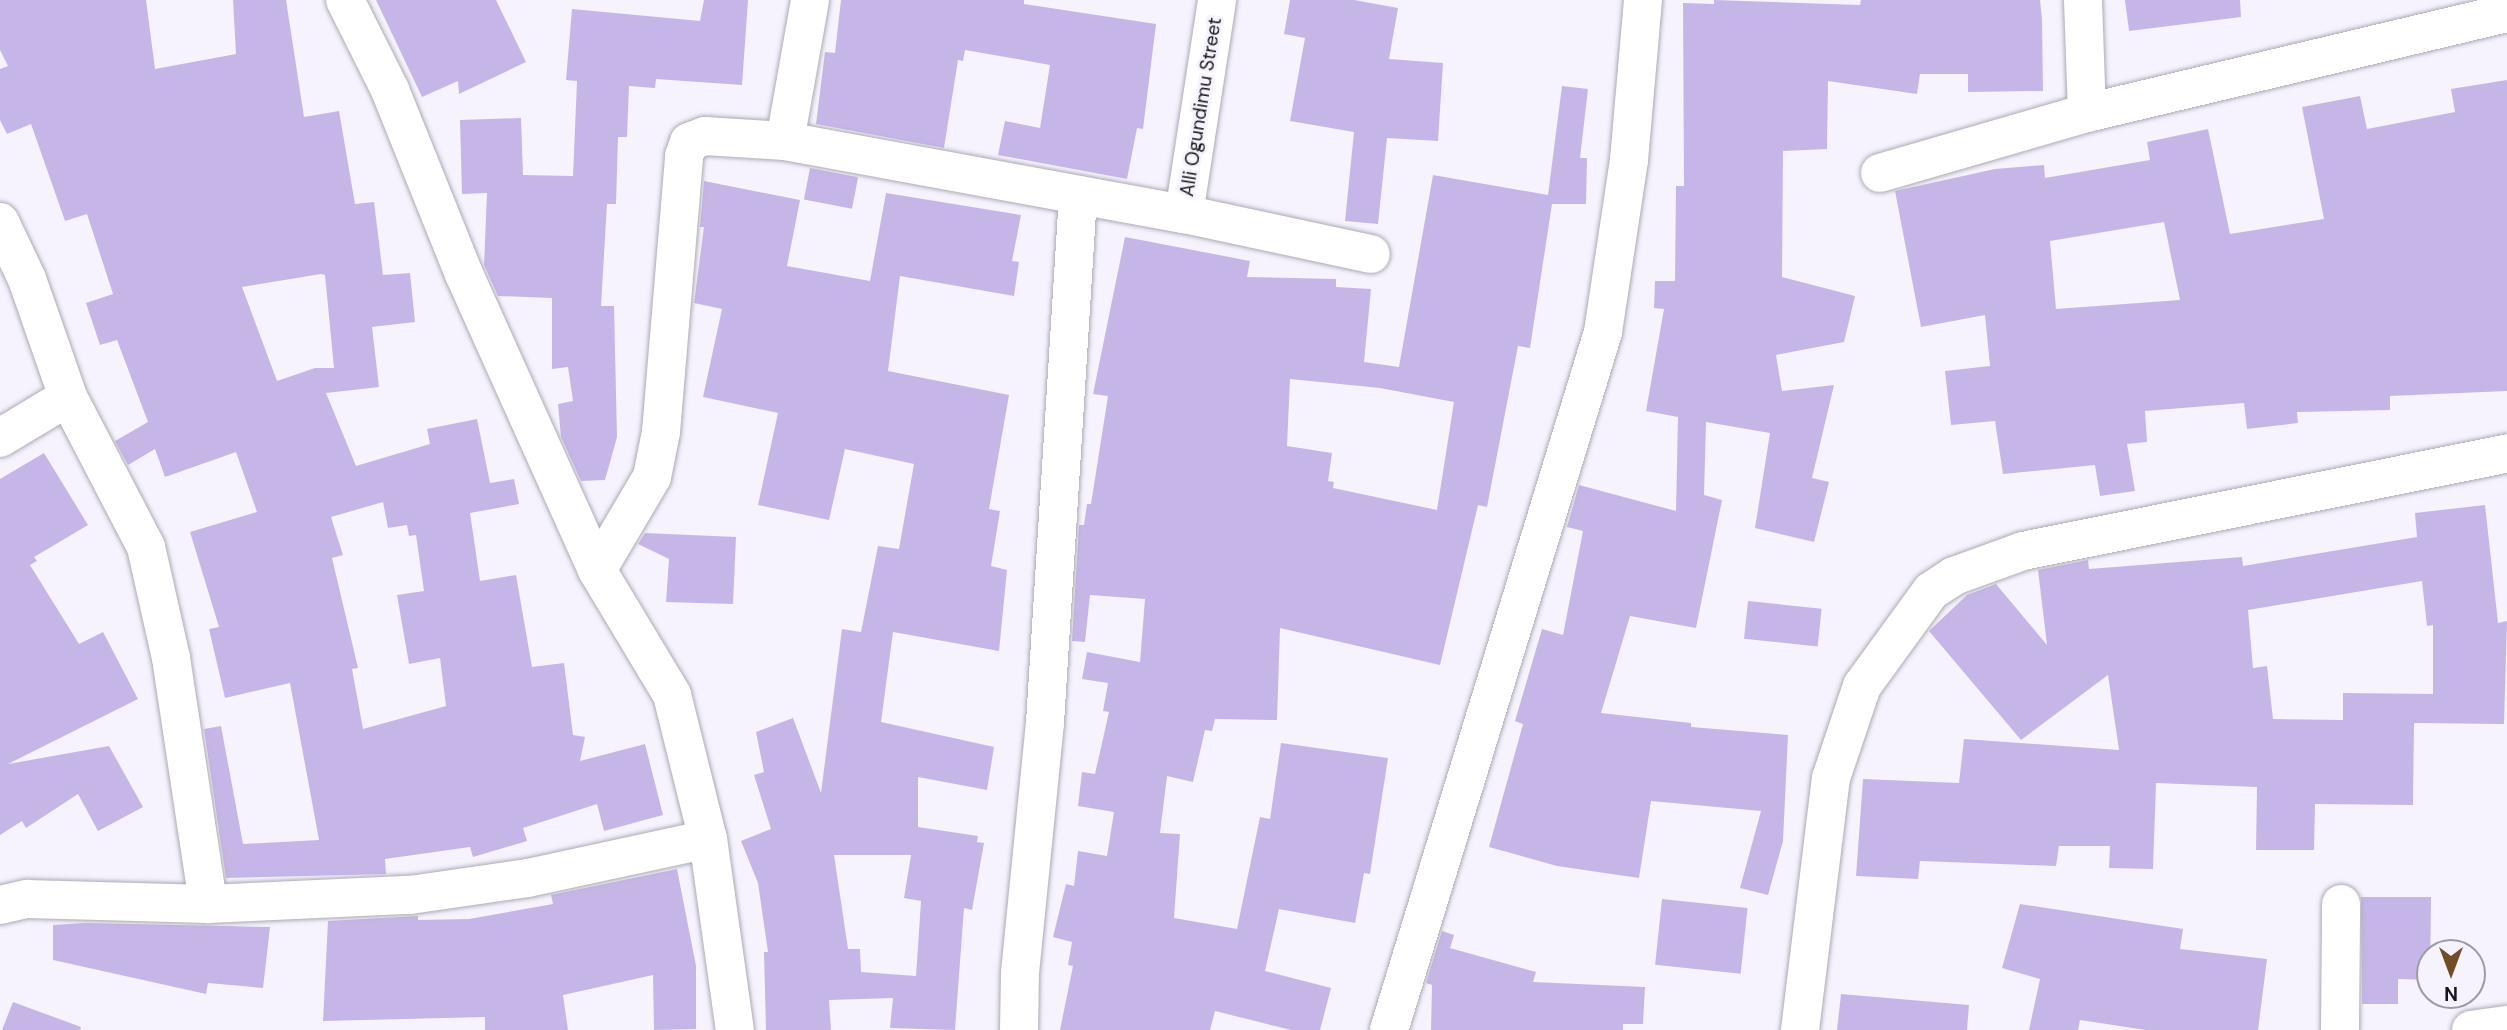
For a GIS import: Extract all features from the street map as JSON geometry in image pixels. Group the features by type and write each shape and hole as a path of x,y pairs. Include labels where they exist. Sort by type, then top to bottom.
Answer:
{"street":[{"path":"345,0 390,90 464,274 597,570 672,695 708,839 735,1030"},
{"path":"785,141 810,0"},
{"name":"Alli Ogundimu Street","path":"1184,214 1217,0"},
{"path":"1390,1030 1603,332 1629,160 1643,0"},
{"path":"2083,0 2087,113"},
{"path":"1880,173 2087,113 2507,13"},
{"path":"597,570 652,477 661,432 684,156 690,142 705,136 785,141 1184,214 1371,254"},
{"path":"1019,1030 1020,973 1045,723 1078,195"},
{"path":"0,222 27,279 68,397 146,547 171,658 208,904"},
{"path":"0,438 68,397"},
{"path":"1800,1030 1831,778 1862,686 1931,591 1954,576 2023,551 2507,453"},
{"path":"0,905 27,899 208,904 410,895 528,878 708,839"},
{"path":"2340,1030 2341,904"},
{"path":"2471,1030 2507,1025"}],"building":[{"path":"0,0 146,0 155,69 236,54 233,0 286,0 304,117 339,111 355,204 374,202 383,275 410,273 415,322 372,327 379,387 326,393 356,466 430,444 427,429 477,419 490,483 514,479 519,504 470,513 480,581 516,575 532,667 564,663 573,735 585,737 580,761 645,744 663,815 604,831 597,804 523,828 527,841 473,857 470,847 385,859 386,874 226,878 204,729 221,726 243,844 319,840 290,683 225,698 209,629 219,627 190,532 257,512 236,452 165,477 155,449 128,465 115,441 148,422 117,340 100,345 86,303 113,294 87,214 65,221 31,124 7,134 0,120 0,69 8,66 0,50","holes":["325,275 334,368 315,368 277,381 242,287","383,502 388,528 407,525 409,536 416,535 424,591 397,595 409,664 440,658 446,706 363,729 352,669 358,668 332,558 343,555 331,517"]},
{"path":"376,0 496,0 526,62 459,94 458,81 422,97"},
{"path":"704,0 748,0 742,85 656,79 655,88 629,86 627,137 618,137 616,204 607,204 601,306 614,306 617,437 605,480 581,481 561,437 558,404 573,401 568,367 552,369 552,298 498,296 484,265 487,193 462,194 460,120 521,118 523,175 573,176 577,81 566,80 572,9 700,21"},
{"path":"841,0 1024,0 1024,4 1156,24 1143,129 1137,128 1127,179 998,155 1005,121 1040,128 1050,65 1017,59 965,50 963,61 958,60 944,148 816,124 825,52 835,53"},
{"path":"1290,0 1354,0 1398,8 1389,59 1443,63 1438,141 1387,138 1378,224 1345,221 1354,132 1290,121 1305,38 1284,34"},
{"path":"1714,0 1860,5 1861,0 2040,0 2042,19 2043,91 1968,92 1968,74 1920,74 1917,94 1828,81 1827,149 1783,151 1782,277 1855,296 1844,342 1776,355 1782,391 1834,385 1812,478 1829,482 1814,542 1755,528 1770,433 1706,422 1704,495 1722,500 1696,628 1630,616 1601,713 1691,723 1691,727 1788,735 1783,841 1768,895 1740,888 1761,811 1651,801 1639,878 1557,866 1489,847 1523,724 1515,721 1542,629 1563,635 1583,531 1567,527 1579,485 1676,511 1678,417 1646,411 1664,309 1654,308 1655,281 1675,281 1676,186 1684,186 1683,3 1714,4"},
{"path":"2125,0 2240,0 2241,17 2129,31"},
{"path":"2507,80 2507,391 2390,396 2390,410 2297,412 2298,423 2247,429 2244,403 2145,411 2147,442 2127,444 2135,491 2100,496 2095,465 2003,474 1995,421 1951,425 1945,371 1990,366 1985,315 1921,327 1895,191 1995,169 2044,165 2045,178 2150,160 2147,142 2208,129 2230,234 2324,219 2302,107 2360,96 2367,129 2455,112 2451,89","holes":["2164,222 2180,300 2056,309 2050,241"]},
{"path":"1562,86 1588,89 1580,158 1587,158 1586,204 1552,204 1530,348 1518,346 1487,507 1478,505 1440,665 1280,628 1277,720 1215,719 1212,731 1205,730 1193,782 1167,776 1160,833 1180,834 1174,918 1237,929 1260,817 1270,819 1281,743 1388,758 1370,874 1364,873 1355,923 1279,909 1265,971 1331,988 1320,1030 1291,1030 1215,1011 1210,1030 1060,1030 1073,966 1068,965 1072,942 1053,937 1066,884 1074,886 1078,851 1107,856 1114,812 1078,806 1082,772 1095,774 1109,712 1103,711 1108,683 1082,679 1087,652 1140,662 1145,599 1090,595 1085,642 1072,641 1079,525 1084,525 1087,504 1091,504 1108,396 1093,394 1125,237 1250,261 1247,277 1336,279 1336,287 1371,289 1364,362 1399,367 1433,175 1548,195","holes":["1290,379 1380,388 1454,402 1437,510 1333,488 1334,482 1328,481 1332,453 1287,446"]},
{"path":"810,168 858,177 852,209 804,199"},
{"path":"704,181 800,200 787,266 870,281 886,193 1021,215 1012,261 1019,262 1014,296 900,276 888,371 1009,395 989,509 1000,511 991,566 1007,570 999,651 893,632 881,722 994,747 987,790 918,777 918,827 978,836 977,842 984,843 972,910 964,908 955,1030 890,1028 893,998 829,1000 831,1030 766,1030 764,952 768,952 758,883 741,841 771,829 754,775 764,772 756,732 793,718 821,793 842,629 861,632 878,546 899,549 914,464 845,449 829,520 758,505 778,413 703,397 722,309 694,303 704,227 700,227","holes":["834,855 911,855 904,898 921,901 916,976 861,972 860,949 848,949"]},
{"path":"44,453 88,525 34,557 37,561 30,565 79,644 103,632 138,699 8,764 109,746 143,807 98,831 78,794 26,828 22,821 0,835 0,479"},
{"path":"2485,505 2498,623 2507,621 2504,724 2414,723 2413,805 2315,804 2314,850 2256,850 2257,787 2156,783 2153,869 2109,868 2110,846 2059,846 2056,866 1920,861 1918,879 1856,876 1863,779 1959,783 1964,739 2119,750 2108,675 2021,740 1929,631 1967,595 1996,584 2047,645 2038,570 2088,560 2089,569 2242,557 2243,566 2417,537 2415,513","holes":["2422,581 2427,626 2433,625 2433,694 2343,693 2343,720 2273,719 2267,666 2253,668 2248,610"]},
{"path":"645,533 736,537 733,604 666,602 669,559 638,544"},
{"path":"1748,601 1822,609 1818,647 1744,639"},
{"path":"677,869 696,966 696,1029 654,1030 653,975 563,995 568,1030 485,1030 485,1017 323,1021 328,921 418,916 418,920 469,919 553,904 551,895"},
{"path":"2361,897 2431,897 2430,939 2416,939 2416,980 2398,979 2398,1004 2362,1004"},
{"path":"1662,899 1748,908 1741,974 1655,965"},
{"path":"2020,904 2183,929 2180,949 2267,959 2258,1030 2146,1030 2080,1020 2078,1030 2029,1030 2040,979 2002,968"},
{"path":"85,923 270,927 263,988 208,983 206,994 53,960 53,925"},
{"path":"1442,931 1454,935 1450,948 1536,972 1533,982 1645,987 1643,1024 1623,1024 1623,1030 1431,1030 1432,985 1426,983"},
{"path":"1841,994 1969,1005 1967,1030 1837,1030"},
{"path":"13,1002 81,1027 80,1030 2,1030"}]}
